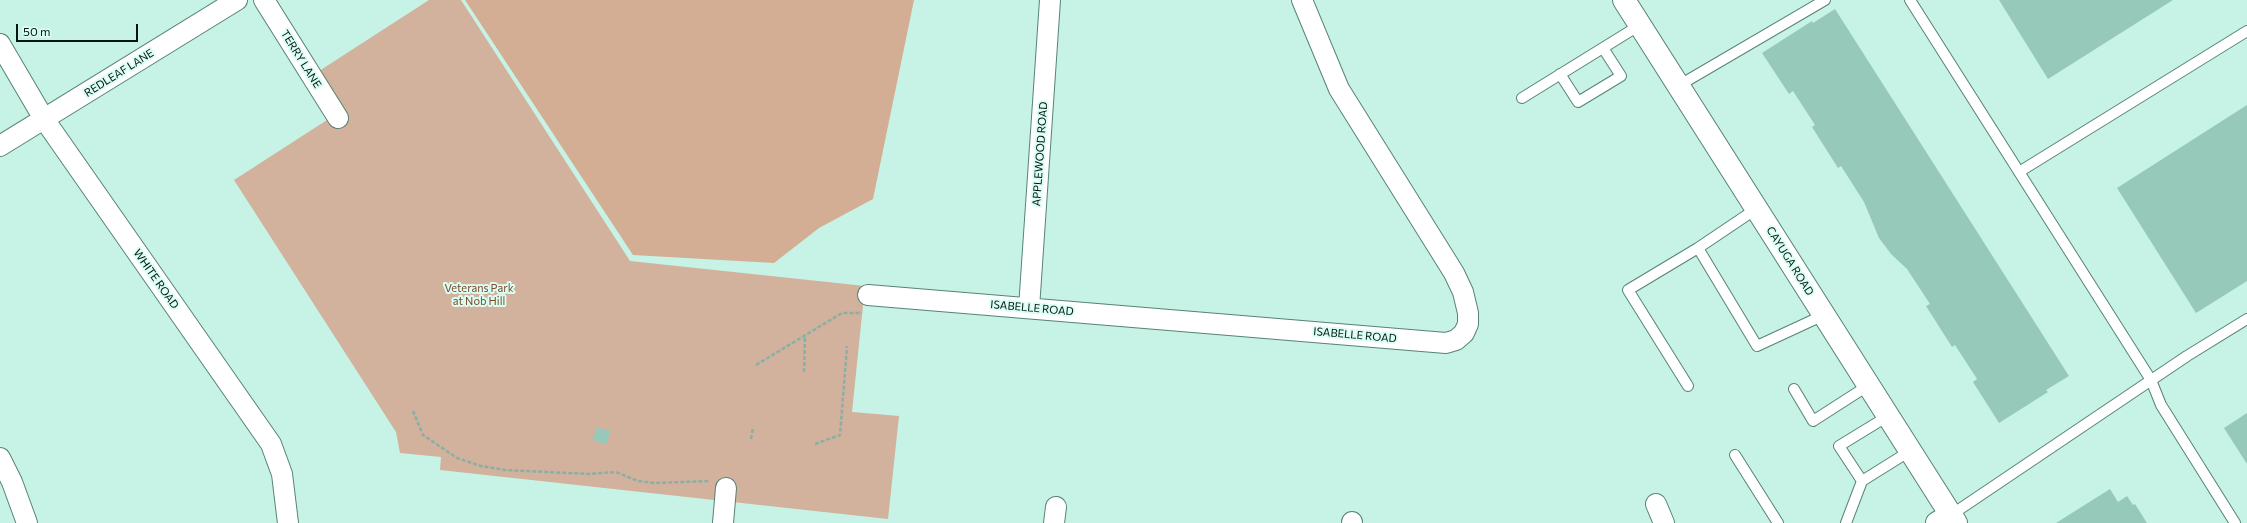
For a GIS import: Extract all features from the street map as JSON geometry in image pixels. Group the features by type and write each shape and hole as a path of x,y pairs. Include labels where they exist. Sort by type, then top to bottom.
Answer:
{"main road":[{"name":"CAYUGA ROAD","path":"1624,0 1869,385 1910,451 1948,520"}],"street":[{"name":"REDLEAF LANE","path":"0,146 237,0"},
{"name":"TERRY LANE","path":"264,0 338,118"},
{"name":"APPLEWOOD ROAD","path":"1030,308 1050,0"},
{"name":"ISABELLE ROAD","path":"868,295 1446,343 1456,340 1464,334 1468,324 1468,313 1463,292 1454,273 1339,89 1302,0"},
{"name":"WHITE ROAD","path":"0,44 44,119 271,444 282,474 288,523"},
{"path":"0,458 12,482 27,523"},
{"path":"720,484 723,523"},
{"path":"1656,504 1664,523"}],"lane":[{"path":"1678,86 1824,0"},
{"path":"1910,0 2152,380 2161,406 2235,523"},
{"path":"1522,98 1640,25"},
{"path":"2019,172 2247,31"},
{"path":"1560,74 1578,102 1621,76 1603,48"},
{"path":"1688,386 1628,290 1698,248 1756,209"},
{"path":"1698,248 1757,346 1824,316"},
{"path":"1948,520 2152,380 2247,319"},
{"path":"1794,389 1813,421 1869,385"},
{"path":"1862,480 1840,446 1888,416"},
{"path":"1846,523 1862,480 1910,451"},
{"path":"1735,455 1778,523"}],"path":[{"path":"756,365 842,312 862,313"},
{"path":"804,372 806,335"},
{"path":"815,444 840,435 847,346"},
{"path":"412,411 423,435 457,458 481,466 505,470 589,474 616,472 638,481 654,483 720,484"},
{"path":"751,439 752,428"}],"green space":[{"name":"Veterans Park at Nob Hill","path":"429,0 461,0 630,261 865,286 852,412 899,416 888,519 440,470 441,457 400,453 396,432 234,180 341,111 316,73"}],"shaded area":[{"path":"465,0 914,0 873,199 819,228 774,263 633,255"}],"building":[{"path":"1999,0 2173,0 2048,79"},
{"path":"1835,9 2069,376 2046,390 2048,392 1999,423 1973,382 1977,379 1955,345 1952,347 1926,306 1930,304 1907,269 1891,254 1879,238 1864,202 1841,166 1838,168 1812,127 1815,125 1793,91 1789,94 1762,53 1812,21 1813,23"},
{"path":"2247,105 2247,281 2196,313 2117,188"},
{"path":"2247,413 2247,464 2224,428"},
{"path":"596,428 610,430 607,444 593,441"},
{"path":"2110,489 2118,502 2127,496 2133,505 2135,504 2147,523 2056,523"}]}
